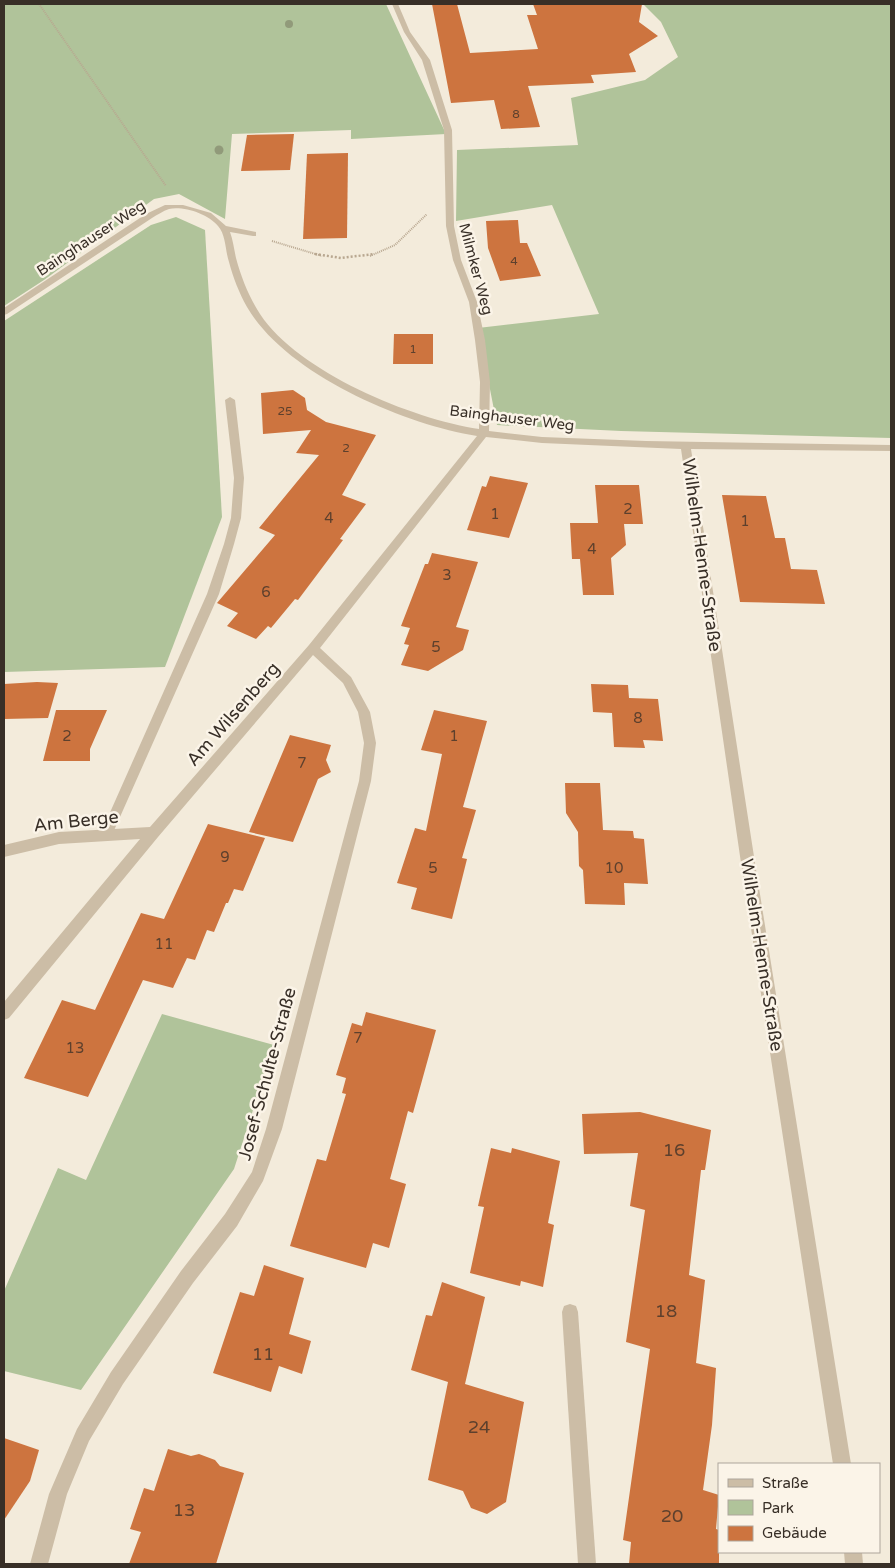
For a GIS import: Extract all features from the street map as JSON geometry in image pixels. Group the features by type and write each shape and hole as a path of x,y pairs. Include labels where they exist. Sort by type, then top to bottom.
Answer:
{"street":[{"name":"Milmker Weg","path":"395,4 408,32 426,60 448,130 450,226 458,260 472,302 480,340 485,382 484,433"},
{"path":"180,206 201,212 215,219 224,228 253,234"},
{"name":"Bainghauser Weg","path":"4,312 149,216 167,208 180,206"},
{"name":"Bainghauser Weg","path":"224,228 243,292 261,321 284,344 314,368 349,387 396,409 431,422 484,433 564,441 686,446 891,448"},
{"path":"106,835 213,594 229,544 236,518 239,478 230,400"},
{"name":"Am Wilsenberg","path":"4,1013 153,833 313,648 484,433"},
{"name":"Wilhelm-Henne-Straße","path":"686,446 751,882 842,1463"},
{"name":"Josef-Schulte-Straße","path":"39,1564 58,1494 83,1435 117,1378 187,1277 231,1220 258,1176 274,1129 365,781 370,743 364,712 346,680 313,648"},
{"name":"Am Berge","path":"4,851 59,838 153,833"},
{"path":"570,1312 587,1564"}],"path":[{"path":"39,4 180,206"},
{"path":"253,234 314,254 341,258 363,257 383,252 395,244 448,193"}],"green space":[{"path":"4,4 386,4 446,134 351,139 351,130 232,134 225,219 179,194 154,199 44,280 4,306"},
{"path":"643,4 891,4 891,438 621,431 497,425 478,328 599,314 552,205 456,221 457,150 578,145 571,98 645,80 678,57 661,22"},
{"path":"176,217 205,230 222,517 165,667 4,672 4,321 151,225"},
{"path":"162,1014 274,1045 234,1169 81,1390 4,1371 4,1291 58,1168 86,1180"}],"building":[{"path":"432,4 457,4 470,53 538,49 527,15 537,15 533,4 642,4 639,22 658,36 629,54 636,72 591,75 594,83 528,86 540,127 501,129 494,100 451,103"},
{"path":"294,134 290,170 241,171 247,135"},
{"path":"348,153 347,238 303,239 307,154"},
{"path":"518,220 520,243 527,243 541,276 500,281 488,248 486,221"},
{"path":"394,334 433,334 433,364 393,364"},
{"path":"293,390 305,398 307,410 326,422 376,435 342,495 366,504 340,539 343,540 298,600 295,599 271,628 268,626 256,639 227,626 238,613 217,603 275,535 259,528 319,455 296,453 311,430 263,434 261,393"},
{"path":"490,476 528,483 509,538 467,530 482,486 486,487"},
{"path":"595,485 639,485 643,524 624,524 626,545 611,558 614,595 583,595 580,559 572,559 570,523 598,523"},
{"path":"722,495 766,496 775,538 785,538 791,569 817,570 825,604 740,602"},
{"path":"432,553 478,562 456,627 469,630 463,650 428,671 401,665 409,645 404,644 410,628 401,626 425,564 428,564"},
{"path":"58,683 48,718 4,719 4,684"},
{"path":"591,684 628,685 629,698 658,699 663,741 643,740 645,748 614,747 612,713 593,712"},
{"path":"56,710 107,710 90,749 90,761 43,761"},
{"path":"434,710 487,721 463,807 476,810 462,858 467,859 452,919 411,909 417,888 397,883 415,828 426,831 442,754 421,750"},
{"path":"290,735 331,745 326,760 331,772 318,779 293,842 249,832"},
{"path":"565,783 600,783 603,830 633,831 634,838 644,839 648,884 624,883 625,905 585,904 583,870 579,866 578,832 566,813"},
{"path":"208,824 265,838 243,891 234,889 214,932 207,930 195,960 187,958 173,988 143,980 88,1097 24,1078 62,1000 95,1010 141,913 164,919"},
{"path":"366,1012 436,1030 413,1113 408,1111 390,1179 406,1184 389,1248 373,1243 366,1268 290,1246 317,1159 326,1161 346,1094 342,1093 346,1078 336,1075 352,1023 362,1026"},
{"path":"640,1112 711,1130 705,1170 701,1170 689,1275 705,1280 696,1363 716,1368 712,1425 703,1490 718,1495 716,1529 718,1530 719,1564 629,1564 631,1542 623,1540 650,1349 626,1342 645,1210 630,1206 638,1153 584,1154 582,1114"},
{"path":"491,1148 511,1153 512,1148 560,1161 548,1223 554,1225 543,1287 521,1281 520,1286 470,1273 484,1207 478,1206"},
{"path":"264,1265 304,1278 289,1334 311,1341 302,1374 279,1366 271,1392 213,1373 240,1292 254,1296"},
{"path":"442,1282 485,1297 465,1384 524,1402 506,1502 487,1514 471,1508 463,1491 428,1480 448,1382 411,1370 426,1315 432,1316"},
{"path":"4,1438 39,1450 30,1481 4,1520"},
{"path":"168,1449 191,1456 199,1454 215,1460 220,1466 244,1473 216,1564 129,1564 141,1532 130,1529 144,1488 154,1491"}]}
